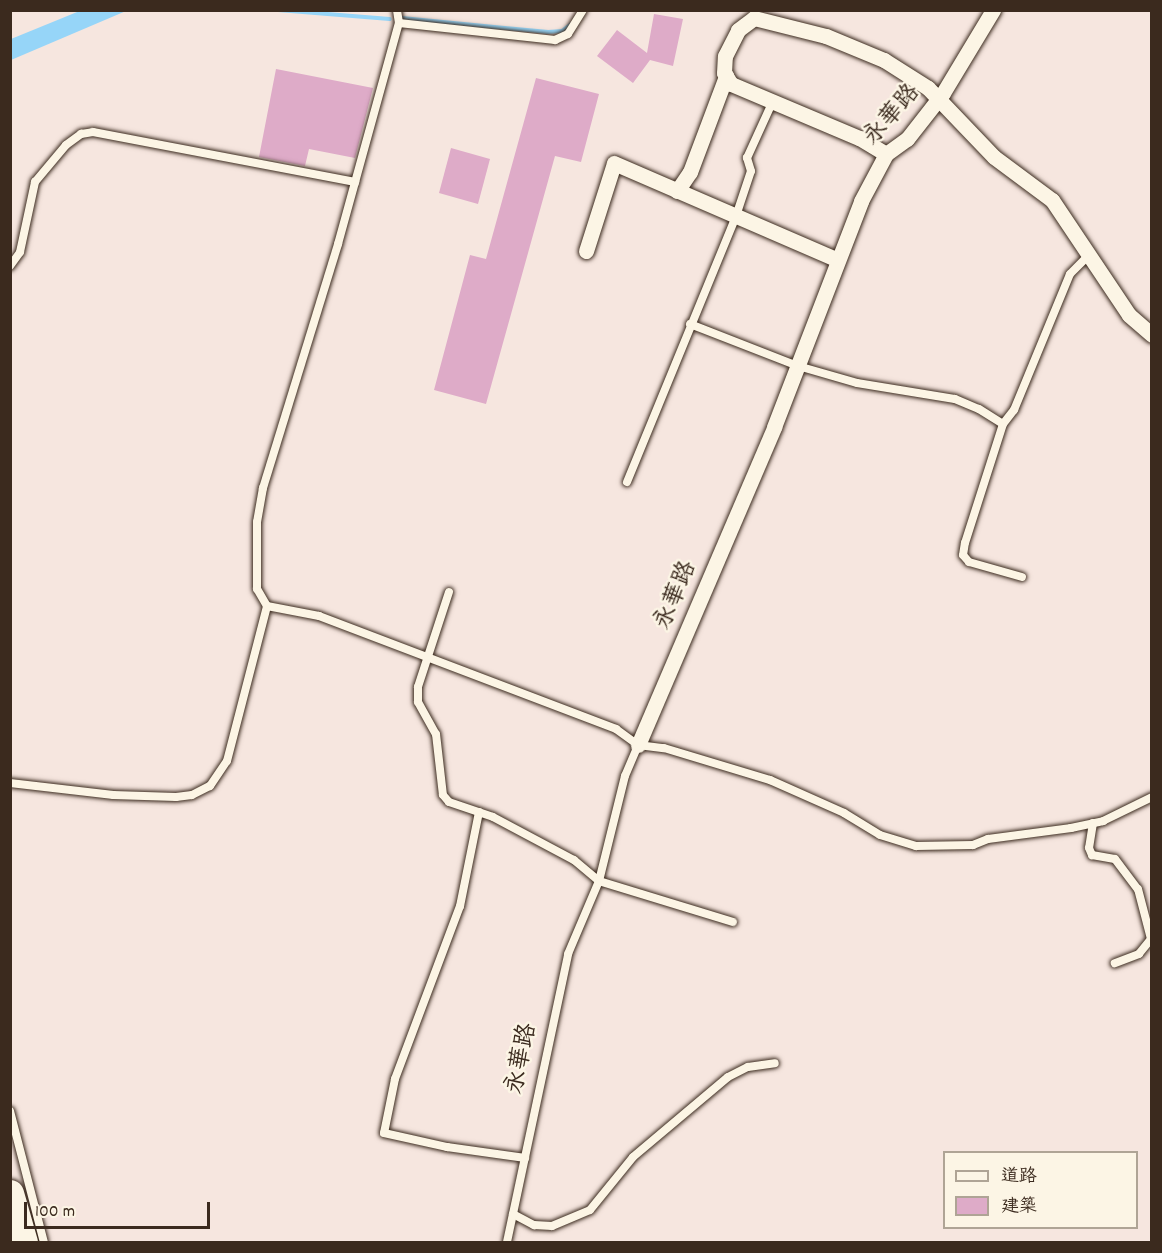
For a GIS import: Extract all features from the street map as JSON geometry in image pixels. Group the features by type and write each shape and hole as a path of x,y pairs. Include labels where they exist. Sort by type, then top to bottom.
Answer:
{"highway":[{"path":"10,1192 24,1242"}],"street":[{"name":"永華路","path":"638,745 798,366 836,259 886,154 907,139 939,98 993,10"},
{"path":"677,191 690,172 726,76 725,56 738,30 754,13 847,44 884,60 939,98 994,157 1052,201 1129,315 1152,334"},
{"path":"726,76 731,84 886,154"},
{"path":"586,251 614,163 836,259"}],"lane":[{"path":"10,783 113,795 176,797 210,786 226,760 267,606 258,589 257,522 263,488 355,182 399,23 397,10"},
{"path":"399,23 555,40 568,34 583,10"},
{"path":"627,482 735,216 751,171 747,158 773,101"},
{"path":"10,266 20,252 35,182 66,145 81,134 93,132 355,182"},
{"path":"1022,577 969,562 963,555 1003,424 1014,410 1070,274 1089,255"},
{"path":"690,324 798,366 856,383 940,395 979,409 1003,424"},
{"path":"449,592 426,659 418,702 436,734 442,795 449,802 479,812 574,860 600,881 733,922"},
{"path":"267,606 319,616 426,659 615,729 638,745 664,748 770,780 844,813 880,835 916,846 973,845 1093,823 1152,797"},
{"name":"永華路","path":"507,1242 568,954 600,881 625,776 638,745"},
{"path":"479,812 460,906 395,1079 384,1132 447,1148 525,1158"},
{"path":"1093,823 1089,848 1092,855 1115,859 1138,889 1151,939 1139,954 1115,963"},
{"path":"513,1214 534,1225 552,1226 590,1210 633,1157 728,1077 748,1067 775,1063"},
{"path":"10,1111 44,1242"}],"water":[{"path":"82,10 126,11 11,60 11,39"}],"building":[{"path":"654,14 683,19 673,66 650,60 633,83 597,56 617,30 647,53"},
{"path":"276,69 373,88 355,158 309,149 305,166 259,157"},
{"path":"536,78 599,94 581,162 555,156 486,404 434,390 470,255 486,259"},
{"path":"451,148 490,159 478,204 439,193"}],"waterway":[{"path":"278,10 390,19"},
{"path":"402,18 548,32 562,31 571,24"}]}
